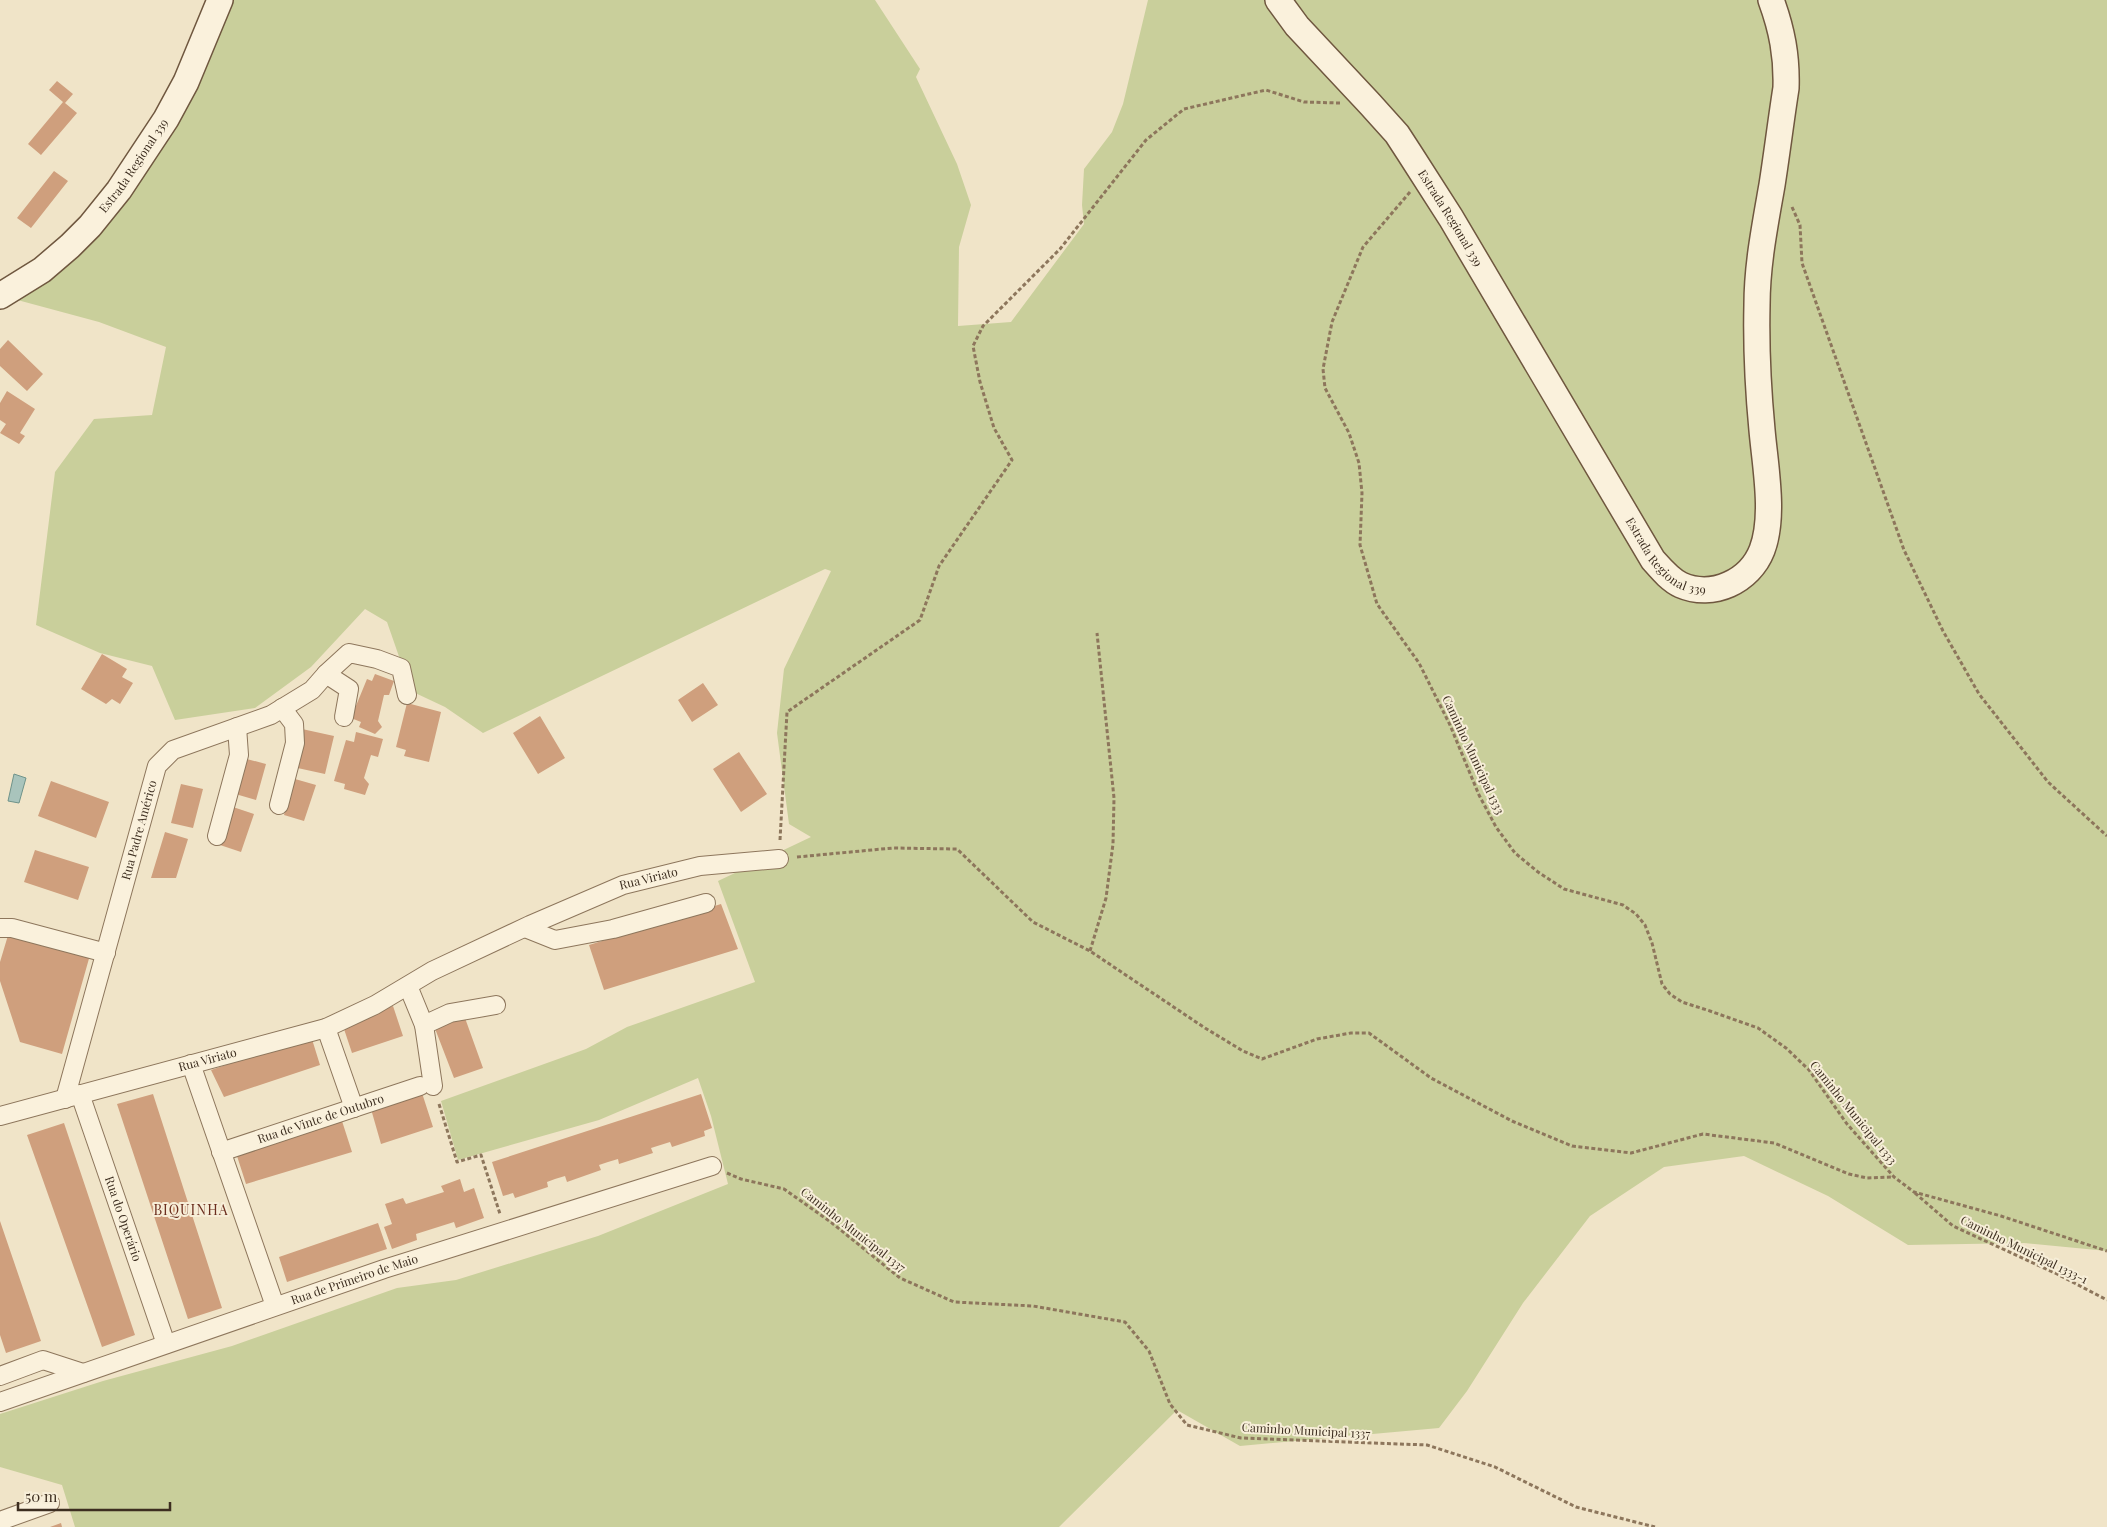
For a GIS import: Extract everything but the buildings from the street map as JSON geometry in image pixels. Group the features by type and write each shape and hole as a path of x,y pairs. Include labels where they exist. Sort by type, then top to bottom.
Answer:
{"main road":[{"name":"Estrada Regional 339","path":"0,296 42,270 70,246 90,226 119,190 166,119 186,82 220,0"},
{"name":"Estrada Regional 339","path":"1278,0 1297,26 1397,134 1424,175 1653,560 1667,575 1681,585 1696,589 1715,589 1731,584 1746,574 1762,550 1766,531 1768,504 1757,360 1757,303 1760,259 1786,88 1786,60 1780,28 1771,0"}],"street":[{"name":"Rua Padre Américo","path":"72,1096 106,953 157,766 173,750 271,715 312,690 349,653 377,659 401,668 407,695"},
{"path":"326,674 349,689 344,717"},
{"path":"279,805 294,743 294,724 282,708"},
{"path":"217,836 239,756 237,727"},
{"name":"Rua Viriato","path":"0,1116 326,1028 375,1005 432,971 623,885 700,866 779,859"},
{"path":"525,928 555,940 613,929 706,903"},
{"path":"0,928 12,928 106,953"},
{"path":"408,986 424,1025 427,1086"},
{"path":"424,1025 450,1013 496,1005"},
{"path":"326,1028 354,1108"},
{"path":"190,1064 275,1306"},
{"name":"Rua de Vinte de Outubro","path":"221,1152 427,1086"},
{"name":"Rua do Operário","path":"72,1096 166,1344"},
{"name":"Rua de Primeiro de Maio","path":"0,1402 384,1269 712,1166"},
{"path":"0,1376 43,1360 83,1373"},
{"path":"0,1521 50,1503"}],"path":[{"path":"1370,104 1304,102 1266,90 1214,100 1184,109 1146,140 1060,249 983,326 973,346 980,382 994,428 1012,460 939,566 920,620 788,712 779,859 893,848 956,849 1033,922 1090,951 1205,1028 1243,1051 1262,1059 1317,1039 1351,1032 1369,1033 1431,1078 1512,1121 1572,1146 1631,1152 1703,1134 1774,1143 1849,1174 1866,1178 1894,1177"},
{"name":"Caminho Municipal 1333","path":"1424,175 1363,247 1332,322 1323,369 1325,388 1349,433 1359,463 1362,493 1360,545 1377,604 1419,663 1450,724 1479,795 1496,827 1516,853 1538,872 1564,889 1623,905 1636,914 1645,925 1652,943 1662,984 1670,994 1682,1002 1758,1028 1786,1048 1809,1070 1847,1124 1894,1177 1914,1192 1992,1214 2107,1251"},
{"path":"1772,185 1788,197 1800,225 1802,264 1904,550 1943,631 1979,694 2048,782 2107,836"},
{"path":"1090,951 1106,898 1113,844 1114,798 1097,633"},
{"path":"427,1086 457,1162 481,1156 506,1231"},
{"name":"Caminho Municipal 1337","path":"712,1166 741,1179 784,1189 832,1223 900,1278 954,1302 1033,1306 1125,1322 1149,1351 1170,1404 1187,1425 1240,1438 1427,1446 1495,1467 1576,1507 1655,1527"},
{"name":"Caminho Municipal 1333-1","path":"1914,1192 1953,1226 2057,1274 2107,1300"}],"green space":[{"path":"224,0 875,0 920,69 916,77 957,164 971,205 959,247 958,326 1011,322 1084,224 1082,205 1084,169 1112,132 1123,104 1148,0 2107,0 2107,1251 2024,1243 1908,1245 1828,1196 1744,1156 1664,1167 1590,1216 1523,1303 1467,1391 1439,1428 1240,1446 1177,1410 1059,1527 75,1527 62,1485 0,1467 0,1414 103,1381 232,1346 397,1288 456,1280 598,1236 728,1184 711,1116 698,1078 599,1120 458,1160 441,1101 586,1049 627,1027 755,982 718,881 811,837 789,824 777,733 784,669 831,571 825,569 483,733 445,707 411,691 387,622 365,609 311,667 255,708 175,720 152,666 100,653 36,625 55,472 94,419 152,415 166,347 99,322 10,298 107,197"}],"water":[{"path":"14,774 26,778 19,803 8,801"}],"district":[{"name":"BIQUINHA","path":"191,1210"}]}
